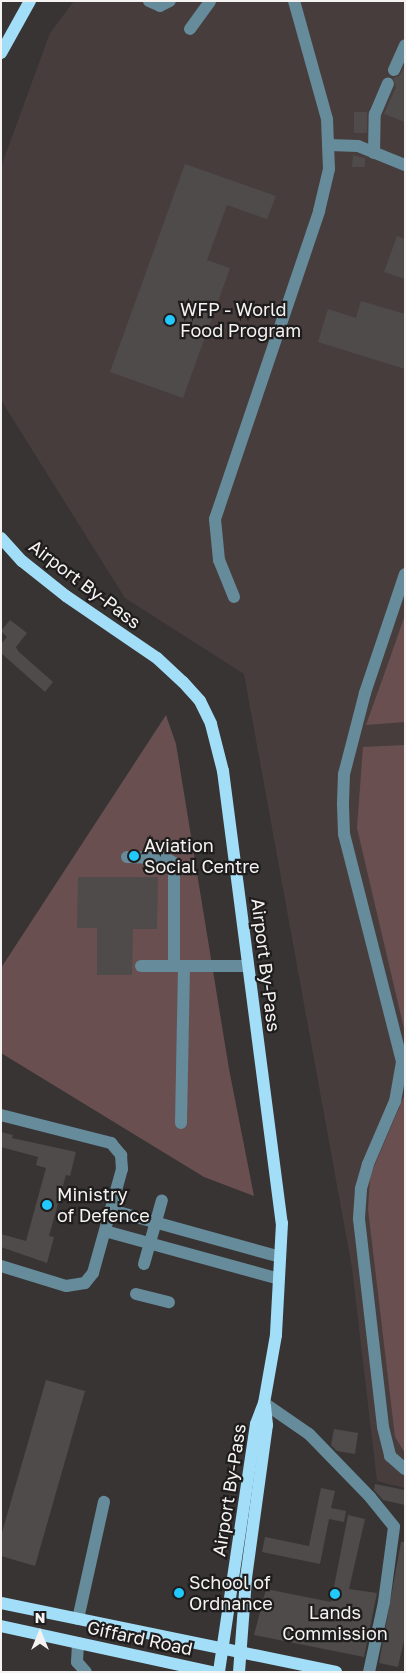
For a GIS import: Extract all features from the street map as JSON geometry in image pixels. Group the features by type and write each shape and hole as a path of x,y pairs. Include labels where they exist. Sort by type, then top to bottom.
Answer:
{"main road":[{"path":"1,53 30,1"},
{"name":"Airport By-Pass","path":"1,538 22,561 66,596 157,658 200,701 216,739 223,771 279,1197 280,1257 276,1335 264,1403 256,1424 219,1672"},
{"name":"Airport By-Pass","path":"239,1672 246,1578 267,1425 264,1403"},
{"name":"Giffard Road","path":"1,1603 240,1654 336,1672"},
{"name":"Giffard Road","path":"1,1626 188,1669 212,1672"}],"street":[{"path":"149,1 160,6 170,1"},
{"path":"190,29 210,1"},
{"path":"234,597 220,560 215,519 320,211 329,169 327,118 294,1"},
{"path":"394,70 405,45"},
{"path":"374,153 375,114 388,84"},
{"path":"329,145 358,146 405,165"},
{"path":"405,574 365,693 344,774 343,805 344,834 402,1062 395,1100 368,1164 361,1189 359,1219 383,1427 390,1456 405,1468"},
{"path":"127,857 165,858 174,863 179,966 181,1123"},
{"path":"141,966 248,966"},
{"path":"1,1115 111,1144 117,1148 122,1170 93,1273 85,1283 66,1286 1,1266"},
{"path":"144,1264 158,1222 162,1200"},
{"path":"111,1210 280,1257"},
{"path":"105,1231 279,1279"},
{"path":"208,1259 215,1239"},
{"path":"136,1294 169,1302"},
{"path":"264,1403 309,1434 370,1497 394,1527 384,1602 369,1672"},
{"path":"78,1619 104,1502"},
{"path":"78,1643 77,1662 86,1672"}],"shaded area":[{"path":"74,1 405,1 405,1488 377,1481 352,1268 244,674 125,598 1,400 1,167 50,33"},
{"path":"405,615 405,722 366,725 385,672"},
{"name":"Aviation Social Centre","path":"166,715 176,744 229,1069 254,1196 204,1177 1,1053 1,968"},
{"path":"405,745 405,1033 357,828 363,747"},
{"path":"405,1094 405,1453 395,1437 368,1209 370,1176"}],"building":[{"path":"405,66 405,122 384,114 396,87 393,78 399,76"},
{"path":"354,112 367,112 367,133 354,133"},
{"path":"353,155 365,158 365,167 352,167"},
{"name":"WFP - World Food Program","path":"185,164 276,196 267,219 227,205 207,260 230,268 183,398 110,372"},
{"path":"397,236 405,239 405,279 384,272"},
{"path":"361,301 405,314 405,369 318,342 328,309 356,318"},
{"path":"10,620 27,633 16,647 18,651 53,682 45,692 1,653 1,644 7,637 1,631"},
{"path":"78,877 158,877 157,929 133,929 132,975 97,975 97,928 77,928"},
{"name":"Ministry of Defence","path":"1,1132 13,1135 12,1138 76,1152 70,1176 66,1175 49,1236 54,1237 47,1263 1,1247 1,1234 26,1241 46,1168 36,1165 38,1157 1,1147"},
{"path":"46,1380 85,1391 35,1566 1,1556 1,1536"},
{"path":"334,1429 358,1433 355,1454 337,1451 331,1445"},
{"path":"375,1484 405,1490 405,1505 383,1500 374,1490"},
{"path":"321,1488 335,1491 331,1508 346,1511 344,1522 329,1519 320,1564 262,1552 265,1537 309,1546"},
{"path":"348,1515 365,1519 349,1589 377,1593 364,1657 254,1635 266,1589 331,1602"},
{"path":"401,1542 405,1542 405,1636 398,1667 379,1663"}],"place":[{"name":"WFP - World Food Program","path":"170,320"},
{"name":"Aviation Social Centre","path":"134,856"},
{"name":"Ministry of Defence","path":"47,1205"},
{"name":"School of Ordnance","path":"179,1593"},
{"name":"Lands Commission","path":"335,1594"}]}
